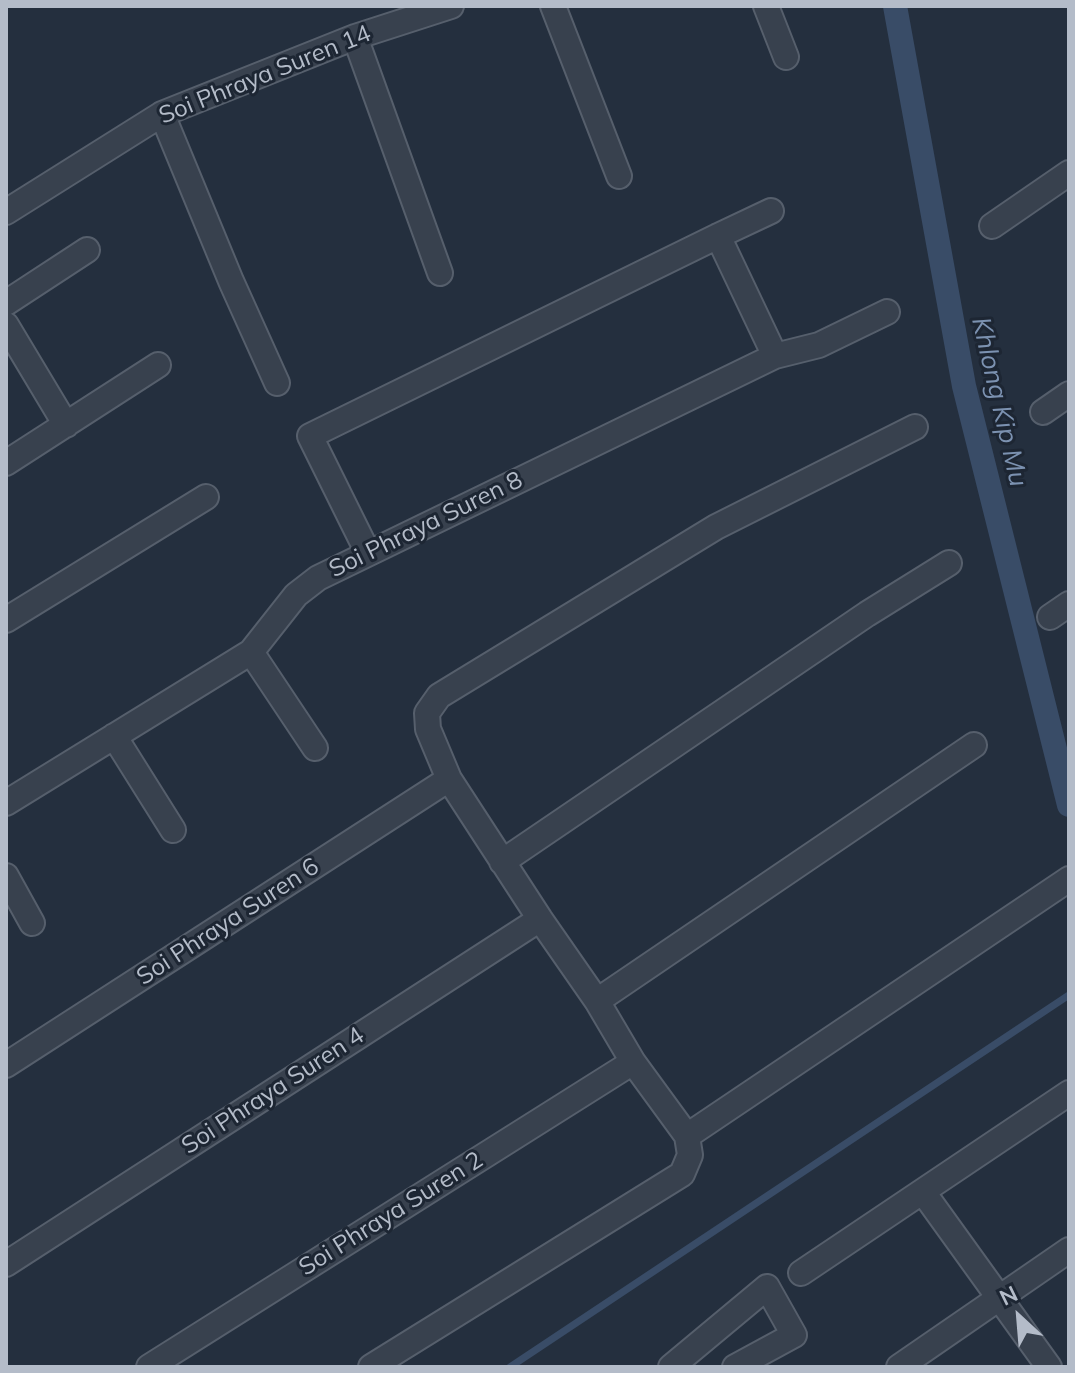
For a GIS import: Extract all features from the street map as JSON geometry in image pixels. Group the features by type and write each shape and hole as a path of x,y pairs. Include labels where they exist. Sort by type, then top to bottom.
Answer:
{"street":[{"name":"Soi Phraya Suren 14","path":"6,212 162,114 355,37 451,6"},
{"path":"553,6 619,176"},
{"path":"766,6 786,57"},
{"path":"355,37 440,273"},
{"path":"162,114 277,383"},
{"path":"992,226 1069,173"},
{"path":"368,553 310,436 771,211"},
{"path":"718,236 775,356"},
{"path":"6,303 87,250"},
{"name":"Soi Phraya Suren 8","path":"6,803 251,652 296,595 318,578 775,356 819,345 887,312"},
{"path":"6,325 66,425"},
{"path":"6,463 158,365"},
{"path":"1043,412 1069,394"},
{"path":"371,1367 682,1174 690,1155 687,1136 633,1062 597,1001 449,779 428,729 427,713 439,696 716,527 915,427"},
{"path":"6,620 206,497"},
{"path":"502,862 867,614 949,563"},
{"path":"251,652 315,748"},
{"path":"114,736 173,830"},
{"path":"597,1001 974,745"},
{"name":"Soi Phraya Suren 6","path":"6,1065 449,779"},
{"path":"6,876 32,923"},
{"path":"687,1136 1069,879"},
{"name":"Soi Phraya Suren 4","path":"6,1264 540,919"},
{"name":"Soi Phraya Suren 2","path":"157,1365 633,1062"},
{"path":"801,1273 1069,1093"},
{"path":"923,1192 1049,1367"},
{"path":"899,1367 1069,1250"},
{"path":"671,1367 767,1287 794,1335 735,1367"}],"waterway":[{"name":"Khlong Kip Mu","path":"895,6 964,386 1069,805"},
{"path":"510,1367 1069,995"}]}
